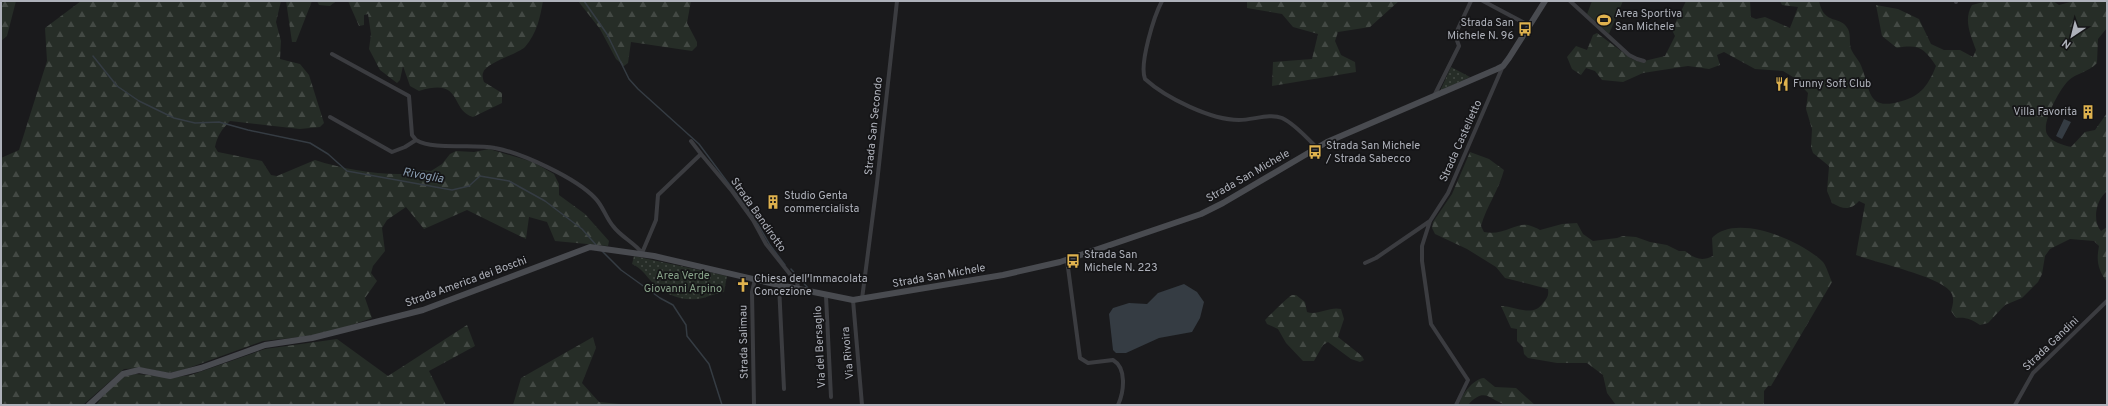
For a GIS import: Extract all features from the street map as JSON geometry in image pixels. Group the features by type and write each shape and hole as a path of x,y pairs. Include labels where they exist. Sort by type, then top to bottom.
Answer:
{"street":[{"name":"Strada San Secondo","path":"862,300 877,183 897,1"},
{"path":"1162,1 1151,28 1144,65 1145,79 1173,98 1195,109 1228,119 1240,120 1269,117 1281,118 1317,148"},
{"path":"1434,96 1459,46 1455,35 1471,1"},
{"path":"1483,1 1530,26"},
{"path":"1503,66 1545,1"},
{"path":"1570,1 1629,55 1644,61"},
{"path":"332,54 409,96 412,135 416,140 446,146 495,148 531,159 589,192 597,199 612,226 642,253 656,220 658,195 701,154"},
{"name":"Strada San Michele","path":"862,300 1003,275 1067,260 1201,214 1223,203 1317,148 1503,66"},
{"name":"Strada Castelletto","path":"1456,405 1468,380 1429,319 1422,255 1423,240 1430,221 1448,193 1503,66"},
{"path":"330,117 392,152 406,147 416,140"},
{"name":"Strada Bandirotto","path":"690,141 753,220 766,244 797,283 799,290"},
{"name":"Strada Castelletto","path":"1365,263 1376,258 1430,221"},
{"name":"Strada America dei Boschi","path":"89,405 123,374 139,370 170,376 201,368 265,345 312,338 423,310 576,251 595,248 642,253 826,296 862,300"},
{"path":"1067,260 1080,358 1088,363 1111,359 1119,364 1123,376 1122,395 1118,405"},
{"name":"Strada Salimau","path":"754,405 752,292 755,280"},
{"path":"779,285 784,389"},
{"name":"Via del Bersaglio","path":"826,296 832,397"},
{"name":"Via Rivoira","path":"853,300 862,405"},
{"name":"Strada Gandini","path":"2015,405 2025,384 2033,373 2107,301"}],"green space":[{"path":"1,1 16,1 7,36 1,41"},
{"path":"81,1 281,1 276,22 281,41 280,59 300,64 309,75 324,123 320,127 300,129 230,121 222,130 217,139 215,147 218,152 262,161 271,175 277,176 315,160 367,172 398,174 422,170 431,171 442,164 450,154 456,151 474,152 489,149 533,162 554,174 559,184 559,195 585,214 609,241 608,246 555,241 547,222 529,217 526,239 467,210 424,229 406,207 387,220 382,228 385,251 373,266 371,273 377,281 365,298 372,318 340,329 310,336 263,341 183,370 168,373 144,368 124,369 83,405 1,405 1,158 19,150 47,61 45,28"},
{"path":"286,1 312,1 296,42 292,42"},
{"path":"317,1 336,1 330,6 319,5"},
{"path":"348,1 543,1 535,31 525,47 495,62 485,69 483,73 484,82 502,93 502,103 473,117 461,108 450,91 443,88 433,88 419,91 410,86 403,66 400,80 397,83 380,70 369,49 371,34 368,14 364,15 364,25 359,26"},
{"path":"578,1 691,1 687,23 697,42 697,46 692,51 631,42 628,63 624,66 616,59 600,29"},
{"path":"1247,1 1399,1 1370,27 1338,32 1335,41 1341,55 1355,62 1356,72 1272,86 1273,62 1312,59 1318,34 1293,27 1282,14 1247,8"},
{"name":"Area Sportiva San Michele","path":"1592,1 1623,1 1609,34 1587,14"},
{"path":"1686,1 1750,1 1751,17 1756,19 1765,17 1790,28 1798,7 1782,5 1780,1 1819,1 1821,9 1825,14 1841,22 1848,29 1851,49 1861,65 1870,92 1877,102 1883,104 1902,101 1914,96 1927,84 1936,66 1924,51 1916,47 1897,48 1882,36 1876,5 1898,9 1919,19 1931,44 1944,50 1960,50 1973,57 1976,50 1970,34 1968,22 1969,11 1972,5 1987,1 2053,1 2059,5 2074,1 2107,1 2107,28 2098,39 2097,63 2068,81 2052,106 2046,129 2047,134 2051,139 2071,147 2085,132 2095,130 2107,113 2107,191 2100,200 2096,210 2096,216 2098,226 2101,231 2107,227 2107,282 2098,265 2099,246 2094,241 2070,239 2050,249 2045,256 2042,274 2038,282 2022,298 2005,305 1988,323 1980,325 1968,319 1956,318 1951,311 1953,296 1943,285 1921,275 1856,255 1865,204 1859,201 1849,208 1843,208 1832,203 1827,191 1829,166 1813,153 1811,147 1812,129 1806,109 1808,93 1793,77 1783,71 1755,69 1724,52 1717,55 1720,65 1709,69 1688,66 1643,73 1623,82 1602,80 1595,71 1586,68 1581,75 1572,69 1567,57 1576,46 1587,50 1593,35 1597,33 1632,59 1640,62 1665,56 1675,36 1672,30"},
{"path":"1451,67 1470,77 1440,91"},
{"path":"1470,152 1489,159 1504,170 1499,185 1483,219 1481,226 1484,232 1491,233 1503,231 1523,225 1530,225 1540,230 1562,224 1577,223 1583,234 1593,241 1623,236 1636,237 1650,242 1667,245 1679,251 1685,251 1691,256 1705,259 1713,256 1712,238 1723,231 1737,228 1752,229 1769,232 1785,238 1813,254 1823,262 1832,282 1771,386 1768,386 1764,391 1764,405 1616,405 1607,393 1603,375 1587,363 1557,363 1528,358 1524,354 1523,347 1517,341 1517,329 1511,328 1501,306 1529,311 1534,310 1547,298 1548,289 1505,278 1496,267 1467,249 1435,234 1432,228 1433,222 1452,194"},
{"name":"Area Verde Giovanni Arpino","path":"634,256 727,276 724,292 697,299 684,299 671,295 654,285 640,269 632,264"},
{"path":"1292,295 1296,295 1305,302 1307,312 1315,313 1337,308 1341,309 1344,319 1338,337 1362,356 1364,360 1360,362 1351,359 1328,342 1323,345 1314,361 1303,361 1286,343 1278,329 1267,324 1265,320"},
{"path":"467,325 475,346 429,371 446,405 96,405 107,391 124,377 135,374 176,377 191,375 265,349 337,339 388,376"},
{"path":"593,337 596,348 582,383 599,402 631,405 513,405 521,378"},
{"path":"1484,378 1495,387 1516,388 1535,405 1506,405 1483,395 1474,399 1468,405 1459,405 1468,388 1476,381"}],"shaded area":[{"path":"2064,119 2071,122 2062,139 2056,136"},
{"path":"1184,284 1197,292 1204,302 1200,318 1192,332 1159,338 1126,353 1116,353 1113,350 1109,314 1113,308 1129,303 1147,304 1158,293"}],"waterway":[{"path":"584,1 607,34 629,79 638,89 699,144 755,219 770,245 785,265"},
{"name":"Rivoglia","path":"93,56 117,86 139,101 174,118 195,123 219,122 248,130 310,143 328,154 347,171 452,190 469,186 480,176 509,181 545,201 582,229 597,246"},
{"name":"Rivoglia","path":"602,251 621,270 660,298 673,305 686,325 687,336 709,364 722,405"},
{"path":"791,269 808,288"}],"place":[{"name":"Area Sportiva San Michele","path":"1604,20"},
{"name":"Strada San Michele N. 96","path":"1525,29"},
{"name":"Funny Soft Club","path":"1782,84"},
{"name":"Villa Favorita","path":"2088,112"},
{"name":"Strada San Michele / Strada Sabecco","path":"1315,152"},
{"name":"Studio Genta commercialista","path":"773,202"},
{"name":"Strada San Michele N. 223","path":"1073,261"},
{"name":"Chiesa dell′Immacolata Concezione","path":"743,285"}]}
